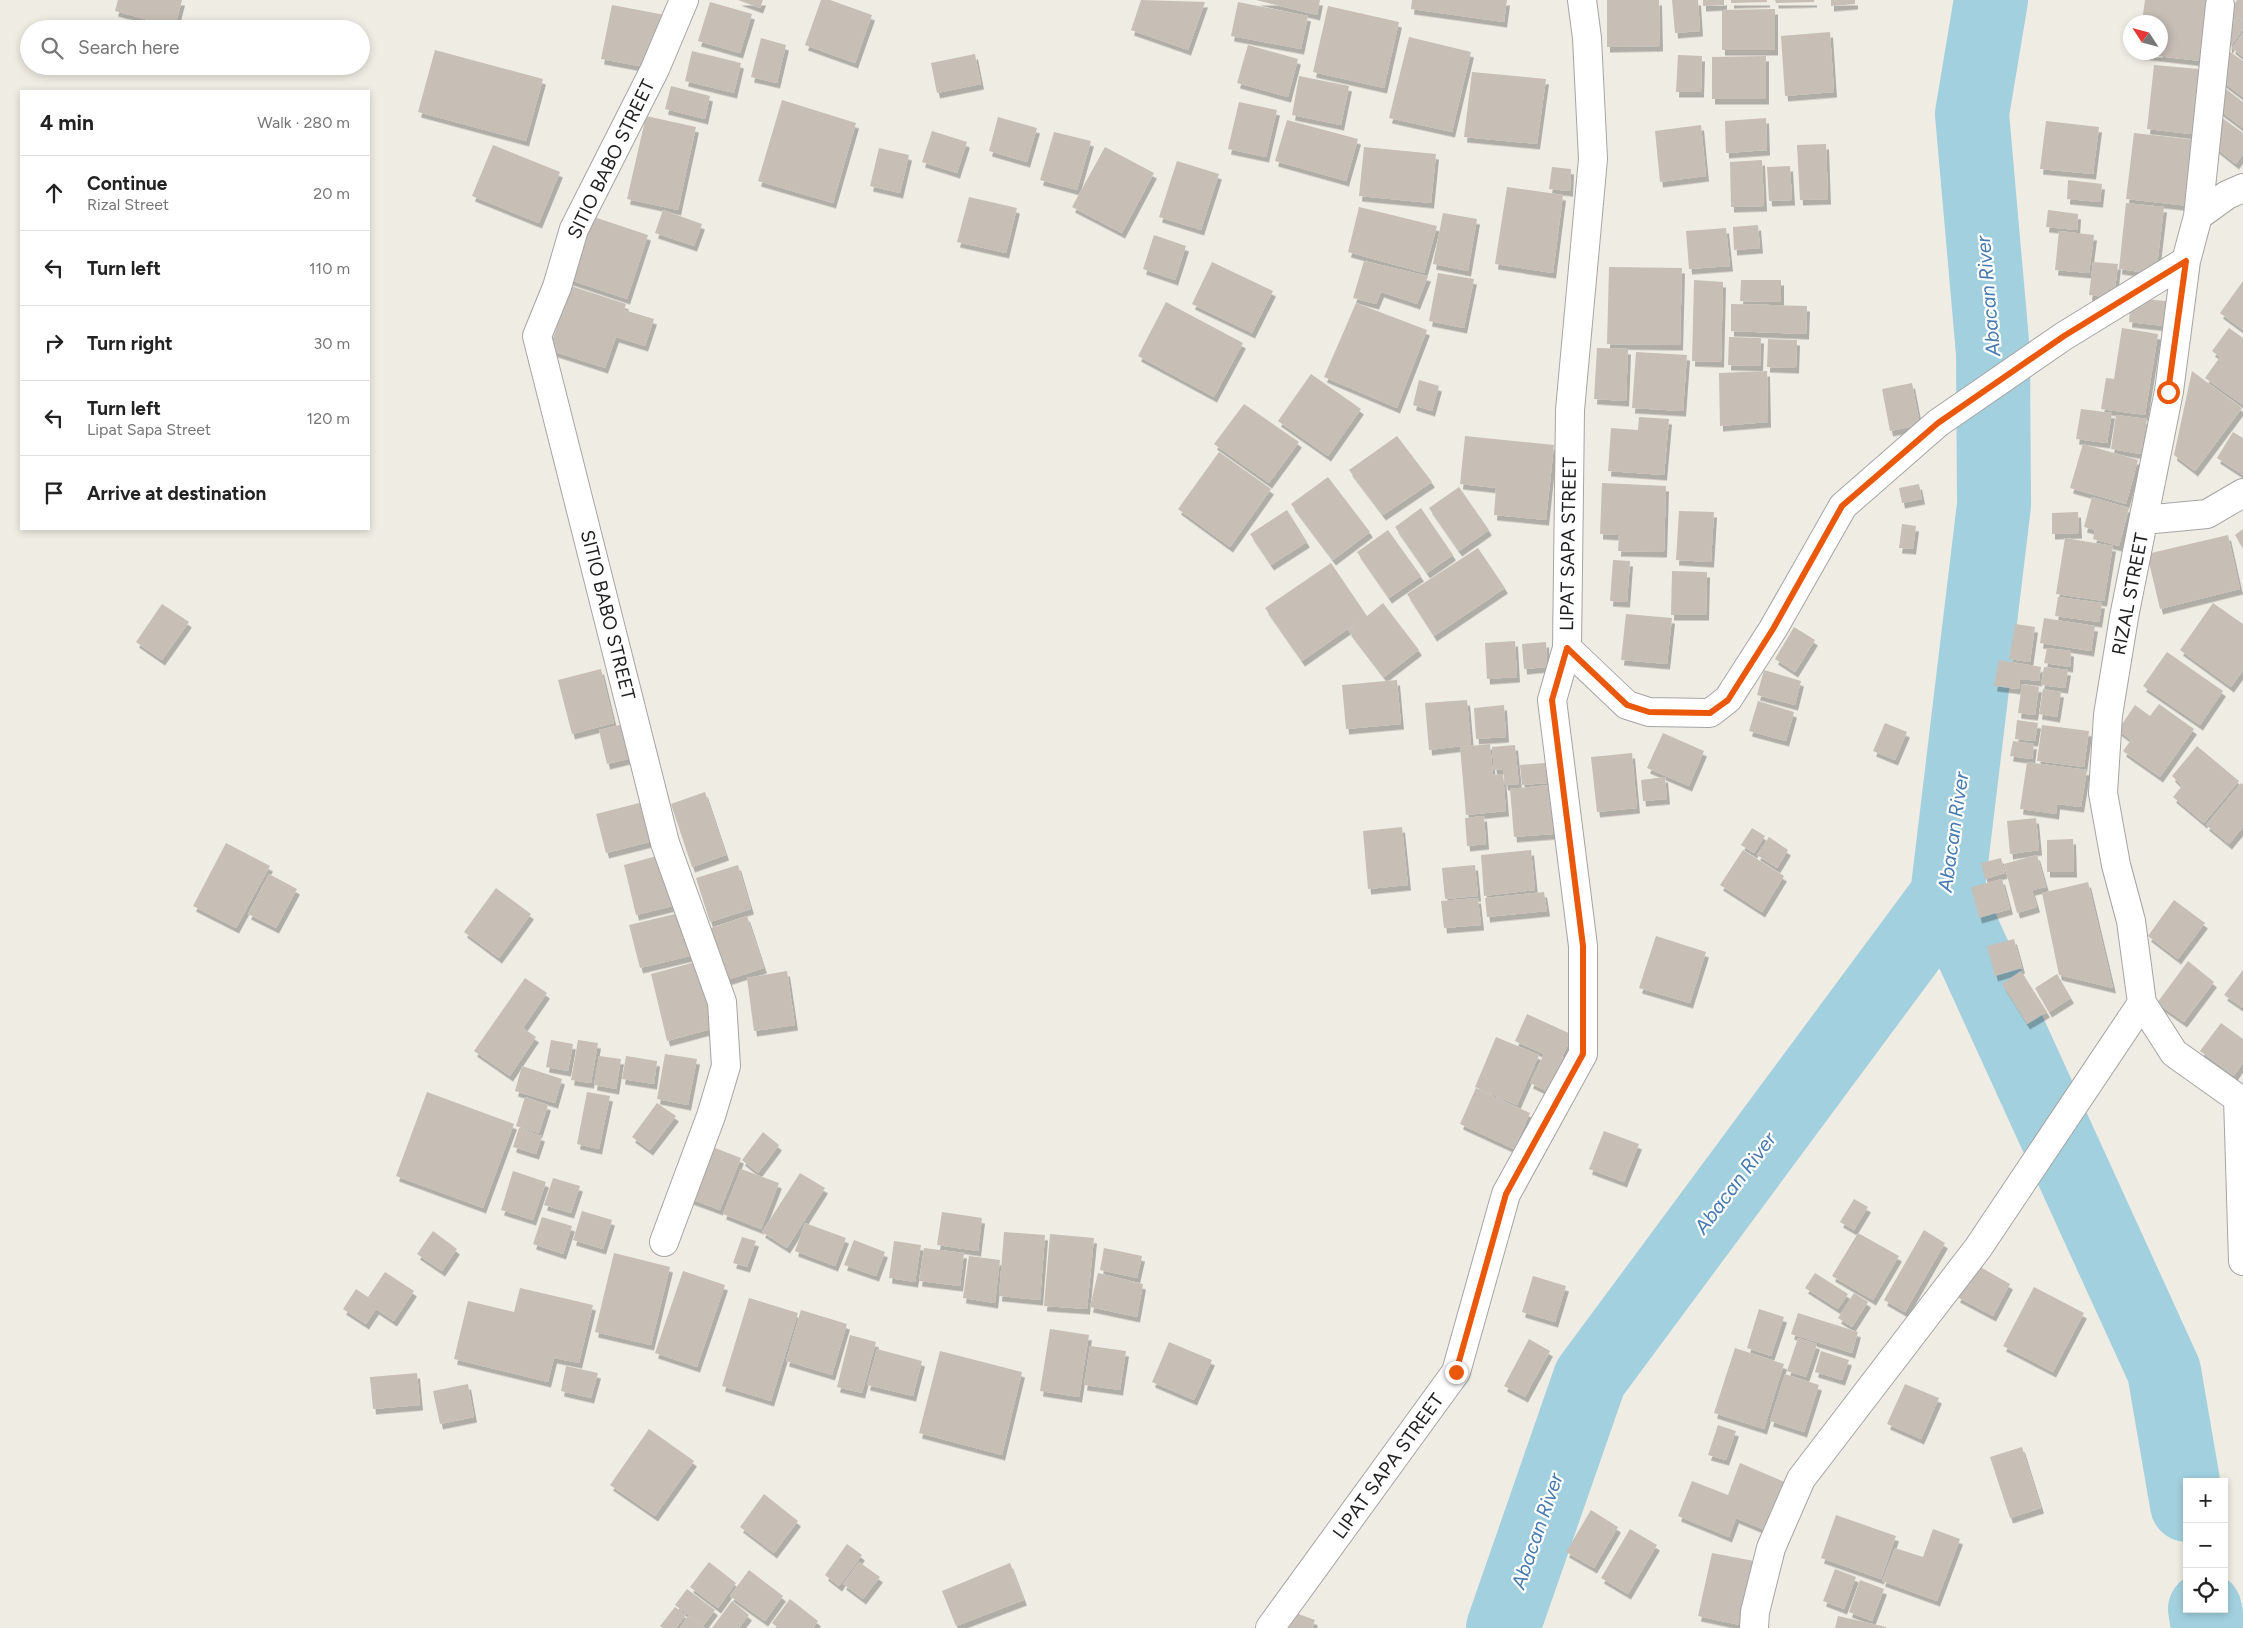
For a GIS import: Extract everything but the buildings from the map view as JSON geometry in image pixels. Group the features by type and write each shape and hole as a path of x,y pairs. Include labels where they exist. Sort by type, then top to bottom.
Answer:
{"street":[{"name":"SITIO BABO STREET","path":"664,1242 711,1116 726,1066 722,1002 665,843 537,336 557,287 574,229 655,69 684,0"},
{"name":"LIPAT SAPA STREET","path":"1270,1628 1456,1372 1506,1194 1583,1054 1583,946 1552,700 1567,648 1570,410 1593,158 1587,38 1582,0"},
{"name":"RIZAL STREET","path":"2136,1013 2130,921 2116,865 2103,793 2110,706 2124,617 2168,392 2186,261 2198,216 2220,5"},
{"path":"2198,216 2227,195 2243,188"},
{"path":"1567,648 1627,705 1649,712 1710,713 1728,700 1773,629 1842,506 1938,423 2064,336 2186,261"},
{"path":"2144,520 2207,514 2243,493"},
{"path":"1754,1628 1755,1612 1771,1548 1801,1479 1978,1248 2136,1013 2174,1053 2240,1100 2243,1261"}],"waterway":[{"name":"Abacan River","path":"1503,1628 1590,1378 1947,896 1994,505 1993,353 1972,114 1991,0"},
{"path":"1947,896 2164,1371 2183,1482"},
{"path":"2206,1613 2208,1628"}],"route":[{"path":"1456,1372 1506,1194 1583,1054 1583,946 1552,700 1567,648 1610,691 1627,705 1649,712 1710,713 1728,700 1773,629 1842,506 1938,423 2064,336 2186,261 2168,392"}]}
